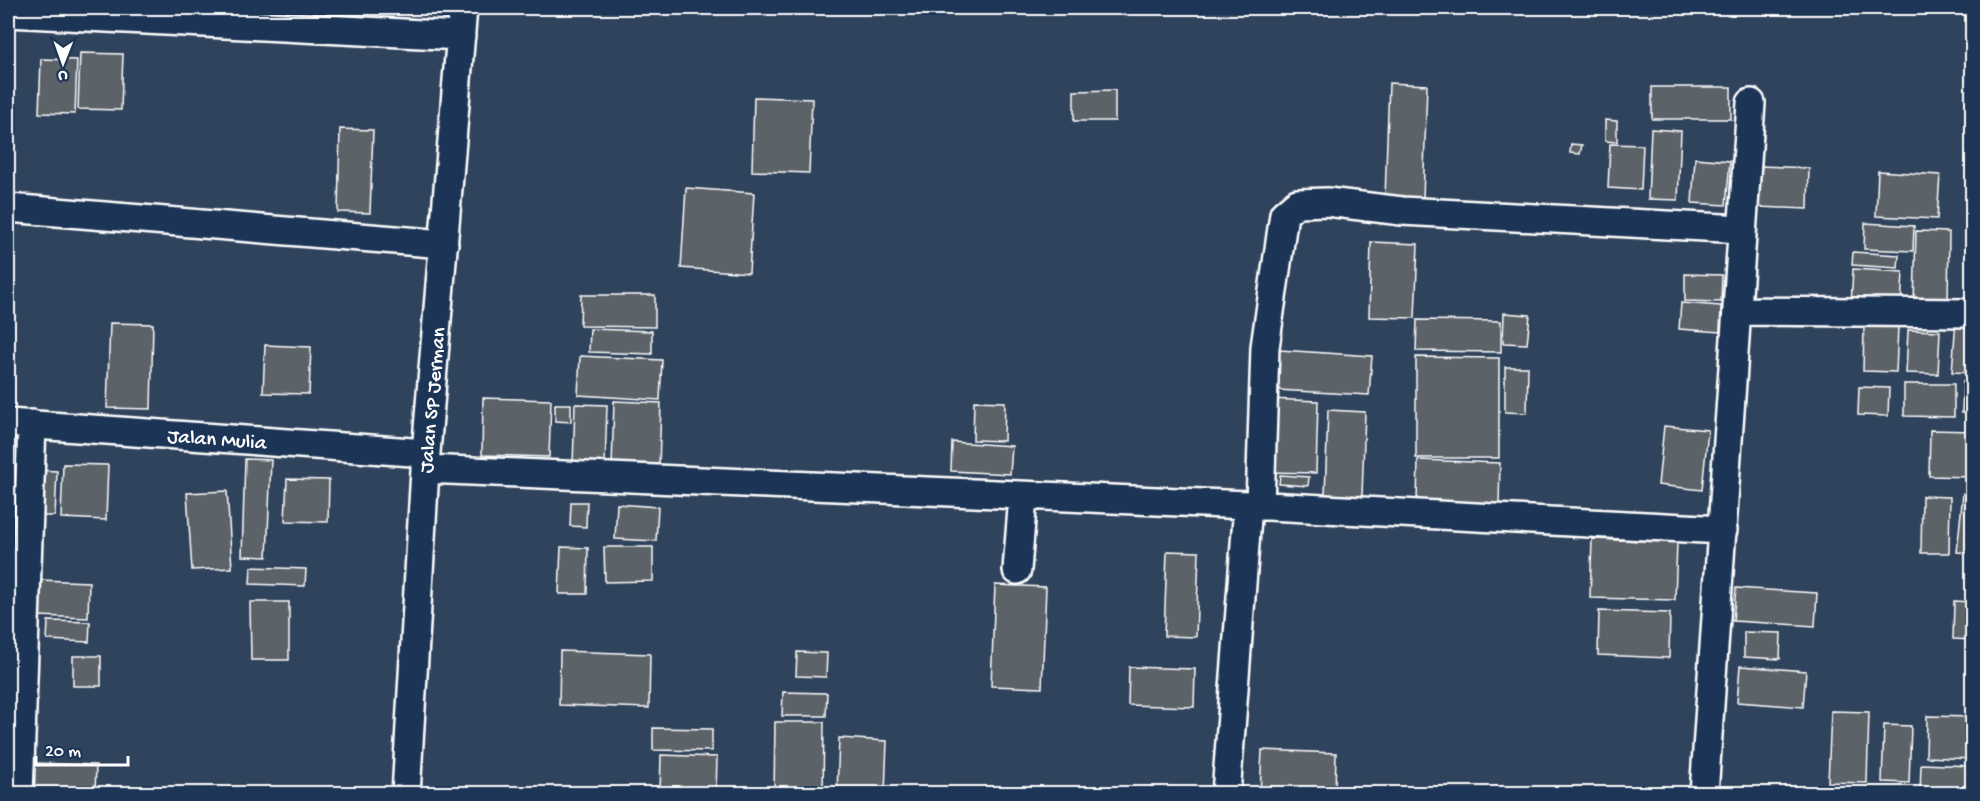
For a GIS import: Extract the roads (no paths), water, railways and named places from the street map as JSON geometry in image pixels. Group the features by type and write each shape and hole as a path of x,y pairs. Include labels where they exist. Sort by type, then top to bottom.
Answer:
{"street":[{"name":"Jalan SP Jerman","path":"406,794 426,461 463,8"},
{"path":"8,13 310,18 461,36"},
{"path":"1704,794 1750,103"},
{"path":"1226,794 1254,506 1265,347 1284,214 1298,203 1327,202 1402,211 1742,229"},
{"path":"8,208 444,244"},
{"path":"1737,311 1972,313"},
{"path":"19,794 20,423"},
{"name":"Jalan Mulia","path":"20,423 426,461 1023,497 1254,506 1723,530"},
{"path":"1017,570 1023,497"}]}
